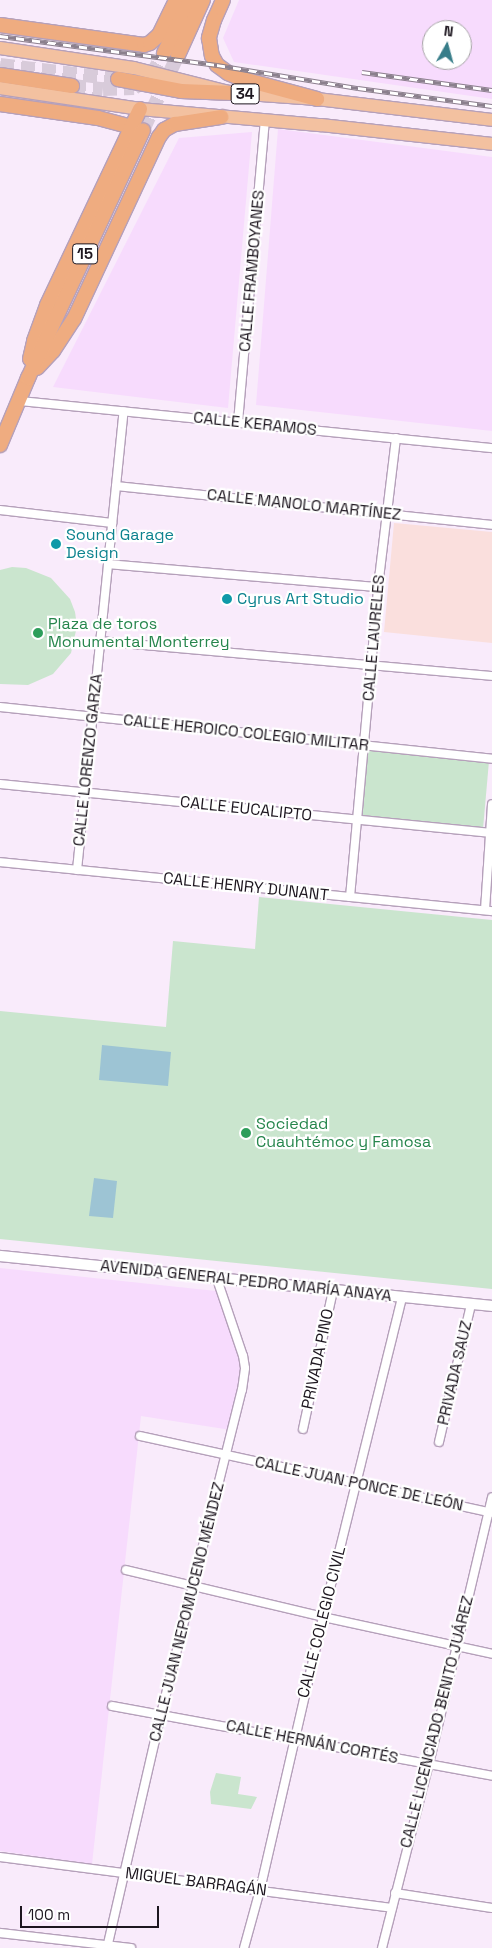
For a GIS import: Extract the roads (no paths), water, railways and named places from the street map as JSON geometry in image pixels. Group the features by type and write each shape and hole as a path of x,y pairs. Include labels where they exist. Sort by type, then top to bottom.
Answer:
{"highway":[{"path":"0,25 144,45 150,43 159,35 176,0"},
{"path":"190,0 171,54 203,0"},
{"path":"223,0 214,20 209,38 212,56 217,64 239,78 317,99"},
{"path":"0,75 72,86"},
{"path":"118,79 181,92 233,93"},
{"path":"0,104 98,118 137,128"},
{"path":"0,445 28,378 34,341 44,312 137,128 140,109"},
{"path":"28,378 53,351 74,319 164,130 176,124 221,117"}],"main road":[{"name":"34","path":"0,48 134,68 233,93 317,99 492,120"},
{"name":"34","path":"0,88 140,109 492,144"}],"street":[{"name":"CALLE FRAMBOYANES","path":"238,422 265,120"},
{"name":"CALLE KERAMOS","path":"19,401 492,448"},
{"name":"CALLE LORENZO GARZA","path":"77,870 124,411"},
{"name":"CALLE LAURELES","path":"350,897 378,588 396,438"},
{"name":"CALLE MANOLO MARTÍNEZ","path":"116,486 492,525"},
{"path":"0,510 112,523"},
{"path":"108,564 378,588"},
{"path":"100,641 492,676"},
{"name":"CALLE HEROICO COLEGIO MILITAR","path":"0,707 492,759"},
{"name":"CALLE EUCALIPTO","path":"0,784 491,833"},
{"path":"488,911 492,804"},
{"name":"CALLE HENRY DUNANT","path":"0,862 488,911"},
{"name":"AVENIDA GENERAL PEDRO MARÍA ANAYA","path":"0,1256 492,1306"},
{"name":"CALLE JUAN NEPOMUCENO MÉNDEZ","path":"107,1946 192,1586 240,1402 244,1363 217,1279"},
{"name":"PRIVADA PINO","path":"304,1429 333,1290"},
{"name":"CALLE COLEGIO CIVIL","path":"244,1948 260,1890 294,1738 358,1484 402,1297"},
{"name":"PRIVADA SAUZ","path":"439,1442 471,1304"},
{"name":"CALLE JUAN PONCE DE LEÓN","path":"140,1436 490,1513"},
{"name":"CALLE LICENCIADO BENITO JUÁREZ","path":"382,1948 429,1764 456,1646 490,1513 492,1497"},
{"path":"126,1570 323,1617 492,1654"},
{"name":"CALLE HERNÁN CORTÉS","path":"112,1706 294,1738 492,1776"},
{"name":"MIGUEL BARRAGÁN","path":"0,1857 392,1908"},
{"path":"395,1893 492,1908"},
{"path":"0,1932 131,1948"}],"water":[{"path":"102,1045 171,1052 168,1086 99,1080"},
{"path":"94,1178 117,1181 113,1218 89,1216"}],"tunnel":[{"path":"72,86 103,89 134,88 151,76 164,53"},
{"path":"143,130 178,55"},
{"path":"0,65 118,79"}],"railway":[{"path":"0,36 217,65 358,88 492,106"},
{"path":"362,72 492,90"}],"place":[{"name":"Sound Garage Design","path":"56,544"},
{"name":"Cyrus Art Studio","path":"227,599"},
{"name":"Plaza de toros Monumental Monterrey","path":"38,633"},
{"name":"Sociedad Cuauhtémoc y Famosa","path":"246,1133"}]}
